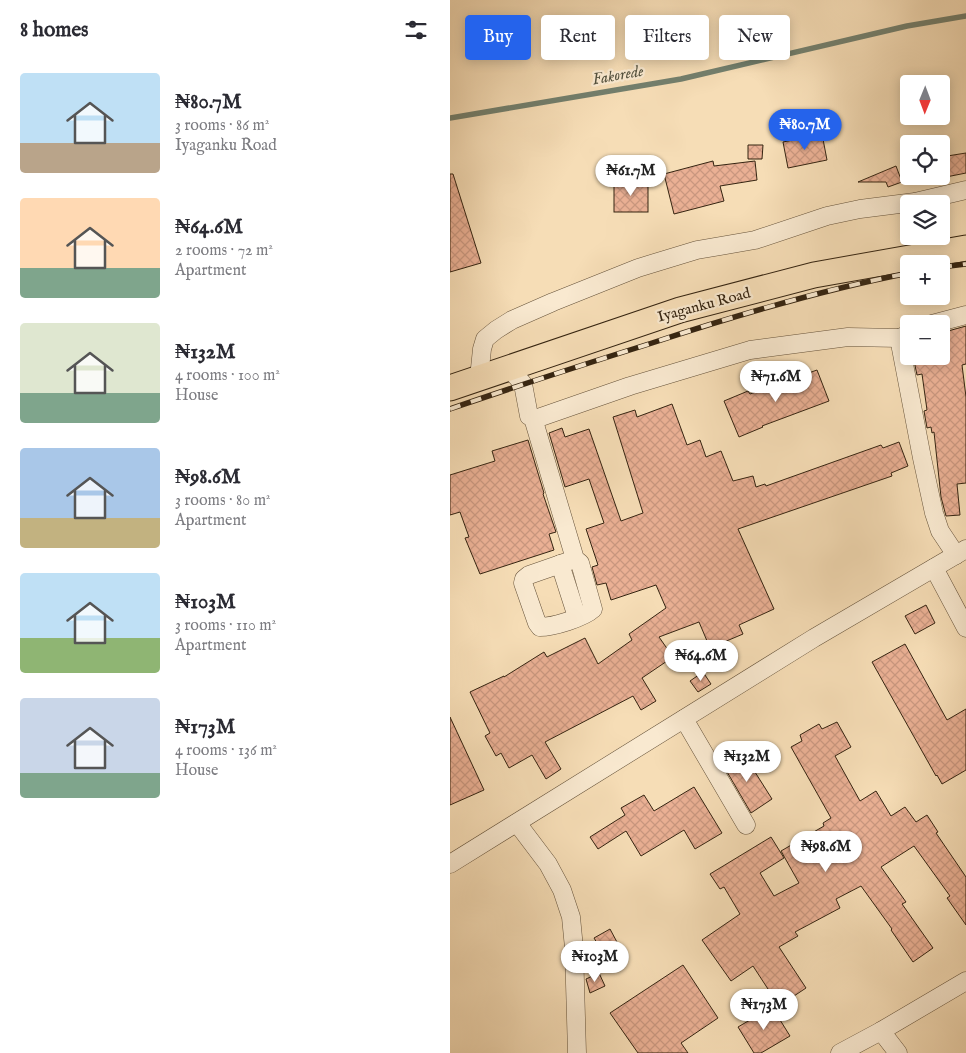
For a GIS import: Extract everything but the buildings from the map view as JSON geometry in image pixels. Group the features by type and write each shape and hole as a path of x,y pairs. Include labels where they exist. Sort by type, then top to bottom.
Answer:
{"highway":[{"name":"Iyaganku Road","path":"450,388 680,310 814,275 966,248"}],"street":[{"path":"479,378 485,339 496,330 512,320 553,302 638,268 697,250 755,240 827,216 860,209 915,202 966,190"},
{"path":"950,319 966,315"},
{"path":"533,418 538,418 630,386 750,350 848,338 900,336"},
{"path":"450,864 814,638 961,552 940,531 934,513 922,458 908,365"},
{"path":"509,368 522,384 527,411 533,418 568,561 577,617 547,627 540,627 537,623 524,578 568,561"},
{"path":"934,568 966,628"},
{"path":"684,719 746,825"},
{"path":"517,823 548,864 562,890 571,917 574,948 576,1053"},
{"path":"840,1053 882,1032 966,981"},
{"path":"882,1032 898,1053"}],"waterway":[{"name":"Fakorede","path":"450,118 681,79 907,26 966,16"}],"railway":[{"path":"950,266 966,264"},
{"path":"450,409 747,313 811,295 900,275"}]}
